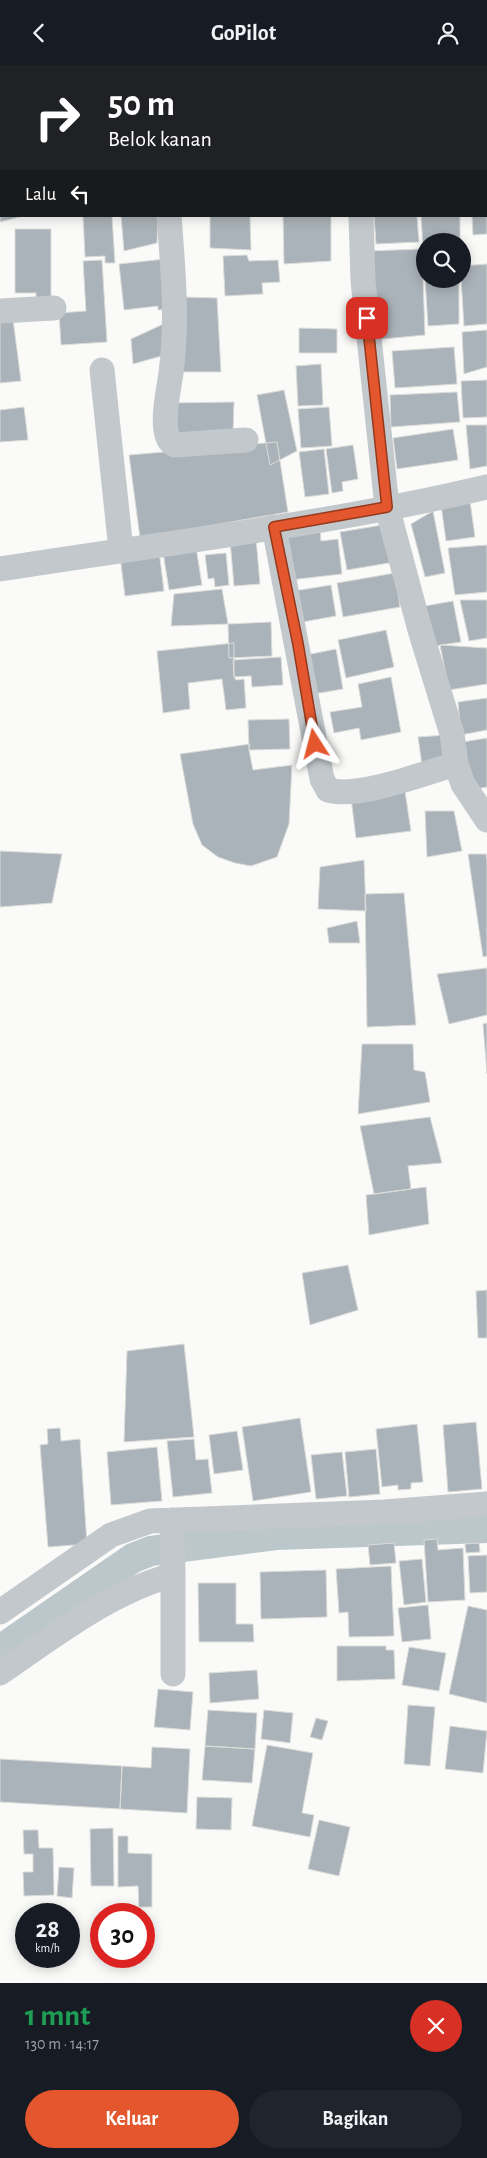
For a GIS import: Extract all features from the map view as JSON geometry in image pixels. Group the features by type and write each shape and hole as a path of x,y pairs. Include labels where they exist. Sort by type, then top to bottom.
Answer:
{"street":[{"path":"169,217 175,308 172,364 167,398 165,433 167,439 175,445 246,440"},
{"path":"361,217 363,281 387,507 420,630 452,734 456,763 464,784 487,820"},
{"path":"0,311 54,308"},
{"path":"102,370 121,550"},
{"path":"0,569 274,527 444,497 487,487"},
{"path":"274,527 322,779 328,790 339,793 382,785 456,763"},
{"path":"0,1612 111,1535 150,1521 172,1523 384,1512 487,1503"},
{"path":"172,1523 172,1674"},
{"path":"0,1673 75,1622 149,1581 173,1563"}],"building":[{"path":"0,217 19,217 0,222"},
{"path":"83,217 112,217 115,263 105,263 105,256 85,257"},
{"path":"121,217 158,217 157,243 124,251"},
{"path":"210,217 250,217 251,250 210,248"},
{"path":"283,217 331,217 331,261 284,264"},
{"path":"374,217 417,217 418,233 416,233 416,242 376,244"},
{"path":"421,217 460,217 460,233 422,233"},
{"path":"472,217 487,217 487,234 473,235"},
{"path":"15,229 51,229 51,299 36,299 36,293 15,293"},
{"path":"416,249 416,288 423,288 425,335 373,340 369,251"},
{"path":"247,255 249,261 278,260 280,282 262,283 263,294 225,296 223,256"},
{"path":"165,259 170,309 158,310 158,306 124,310 119,264"},
{"path":"102,260 107,342 61,345 59,313 86,311 83,261"},
{"path":"487,264 487,324 464,326 462,288 471,288 471,265"},
{"path":"426,288 459,288 459,324 428,326"},
{"path":"182,297 217,298 221,372 181,372"},
{"path":"13,319 21,381 0,383 0,321"},
{"path":"170,321 165,355 133,364 131,339"},
{"path":"299,328 337,329 337,353 299,353"},
{"path":"487,330 487,367 464,374 462,332"},
{"path":"454,347 457,384 395,388 392,351"},
{"path":"321,364 323,405 298,406 296,366"},
{"path":"487,380 487,417 463,418 461,381"},
{"path":"284,390 297,451 270,465 257,395"},
{"path":"457,392 460,422 391,427 390,395"},
{"path":"234,402 233,434 174,437 170,403"},
{"path":"24,407 28,440 0,442 0,410"},
{"path":"329,407 332,446 301,448 298,409"},
{"path":"466,425 487,425 487,466 470,469"},
{"path":"453,429 458,460 397,469 393,438"},
{"path":"277,442 288,512 140,538 129,455"},
{"path":"353,445 358,479 342,482 343,491 332,493 326,449"},
{"path":"324,449 329,494 305,497 299,452"},
{"path":"470,501 475,537 446,541 441,505"},
{"path":"433,511 445,573 425,577 411,524"},
{"path":"388,524 395,562 347,570 340,532"},
{"path":"320,527 321,541 338,539 342,574 290,580 284,531"},
{"path":"256,538 260,584 234,586 230,540"},
{"path":"487,545 487,592 455,595 448,548"},
{"path":"196,547 202,585 169,590 163,552"},
{"path":"159,551 164,591 125,596 120,556"},
{"path":"226,553 229,585 215,587 214,578 208,579 205,555"},
{"path":"395,573 400,607 343,617 337,583"},
{"path":"331,585 336,616 297,623 294,591"},
{"path":"222,589 228,624 171,626 174,594"},
{"path":"460,600 487,600 487,638 469,641"},
{"path":"453,601 461,642 434,646 425,606"},
{"path":"271,622 272,656 229,658 228,624"},
{"path":"386,630 394,667 346,678 338,640"},
{"path":"234,643 234,677 236,680 244,679 246,708 226,710 222,679 188,683 190,709 163,713 157,651"},
{"path":"440,645 487,648 487,684 449,690"},
{"path":"336,649 343,689 320,693 308,691 306,655"},
{"path":"281,657 283,685 252,687 251,676 234,677 233,660"},
{"path":"391,677 401,732 361,740 359,728 334,733 330,712 362,707 358,684"},
{"path":"487,698 487,730 461,735 458,702"},
{"path":"289,719 290,749 249,750 248,720"},
{"path":"446,735 449,763 422,765 418,737"},
{"path":"487,738 487,787 471,790 463,742"},
{"path":"250,744 249,750 253,770 292,765 289,824 277,857 251,866 218,857 202,845 193,824 180,754"},
{"path":"405,791 411,831 356,838 351,798"},
{"path":"425,811 454,811 462,851 427,857"},
{"path":"0,851 62,854 52,903 0,907"},
{"path":"468,854 486,854 487,859 487,956 483,957"},
{"path":"364,860 366,911 318,909 320,867"},
{"path":"404,893 416,1025 367,1027 365,894"},
{"path":"357,921 360,943 329,943 327,928"},
{"path":"487,968 487,1015 449,1024 437,974"},
{"path":"487,1023 487,1074 483,1024"},
{"path":"362,1044 413,1044 414,1070 425,1072 430,1102 358,1114"},
{"path":"430,1117 442,1163 408,1166 411,1189 374,1194 360,1126"},
{"path":"426,1187 429,1224 369,1235 366,1195"},
{"path":"348,1265 358,1310 310,1325 302,1273"},
{"path":"487,1290 487,1338 478,1338 476,1291"},
{"path":"184,1344 194,1437 124,1442 127,1351"},
{"path":"300,1418 311,1492 253,1501 242,1427"},
{"path":"476,1422 482,1489 448,1492 443,1425"},
{"path":"417,1424 423,1482 411,1483 411,1489 398,1490 398,1485 382,1487 376,1429"},
{"path":"60,1428 61,1441 80,1439 87,1544 48,1547 40,1445 48,1444 47,1429"},
{"path":"237,1431 243,1470 214,1474 209,1435"},
{"path":"194,1439 196,1460 208,1459 212,1493 173,1497 167,1441"},
{"path":"157,1447 162,1501 111,1505 107,1452"},
{"path":"376,1449 380,1494 349,1497 345,1452"},
{"path":"342,1452 347,1496 316,1499 311,1455"},
{"path":"437,1539 438,1550 463,1548 465,1600 428,1602 424,1540"},
{"path":"394,1543 396,1563 370,1565 368,1545"},
{"path":"479,1543 480,1552 466,1553 465,1544"},
{"path":"487,1555 487,1592 470,1593 468,1556"},
{"path":"422,1559 426,1602 404,1605 399,1561"},
{"path":"391,1566 394,1636 349,1637 348,1612 339,1613 336,1569"},
{"path":"326,1570 327,1617 261,1619 260,1572"},
{"path":"198,1583 236,1583 236,1624 253,1624 254,1642 199,1642"},
{"path":"428,1605 431,1639 402,1642 398,1608"},
{"path":"468,1606 487,1610 487,1703 449,1694"},
{"path":"337,1646 386,1646 386,1650 394,1650 395,1679 337,1681"},
{"path":"409,1647 446,1653 439,1691 402,1685"},
{"path":"257,1670 259,1699 210,1703 209,1673"},
{"path":"158,1689 193,1692 190,1730 154,1727"},
{"path":"408,1705 435,1707 430,1766 404,1764"},
{"path":"208,1710 257,1713 255,1749 205,1746"},
{"path":"264,1710 293,1713 290,1743 261,1739"},
{"path":"316,1718 328,1721 322,1740 310,1737"},
{"path":"450,1726 487,1731 483,1773 445,1769"},
{"path":"267,1745 313,1753 302,1813 314,1815 310,1837 252,1826"},
{"path":"205,1746 255,1749 252,1783 202,1780"},
{"path":"152,1747 190,1749 187,1813 120,1809 122,1766 151,1768"},
{"path":"0,1759 122,1766 120,1809 0,1802"},
{"path":"197,1797 232,1798 231,1830 196,1829"},
{"path":"319,1820 350,1827 339,1876 308,1869"},
{"path":"113,1828 114,1886 91,1886 90,1829"},
{"path":"23,1830 38,1830 39,1848 53,1848 54,1895 24,1896 23,1872 33,1872 33,1854 24,1854"},
{"path":"118,1836 128,1836 128,1853 152,1854 152,1903 139,1903 138,1886 118,1887"},
{"path":"59,1867 74,1868 72,1898 57,1896"}],"waterway":[{"path":"0,1650 133,1558 151,1551 276,1535 487,1528"}],"route":[{"path":"315,744 298,644 274,527 311,522 387,507 367,318"}]}
